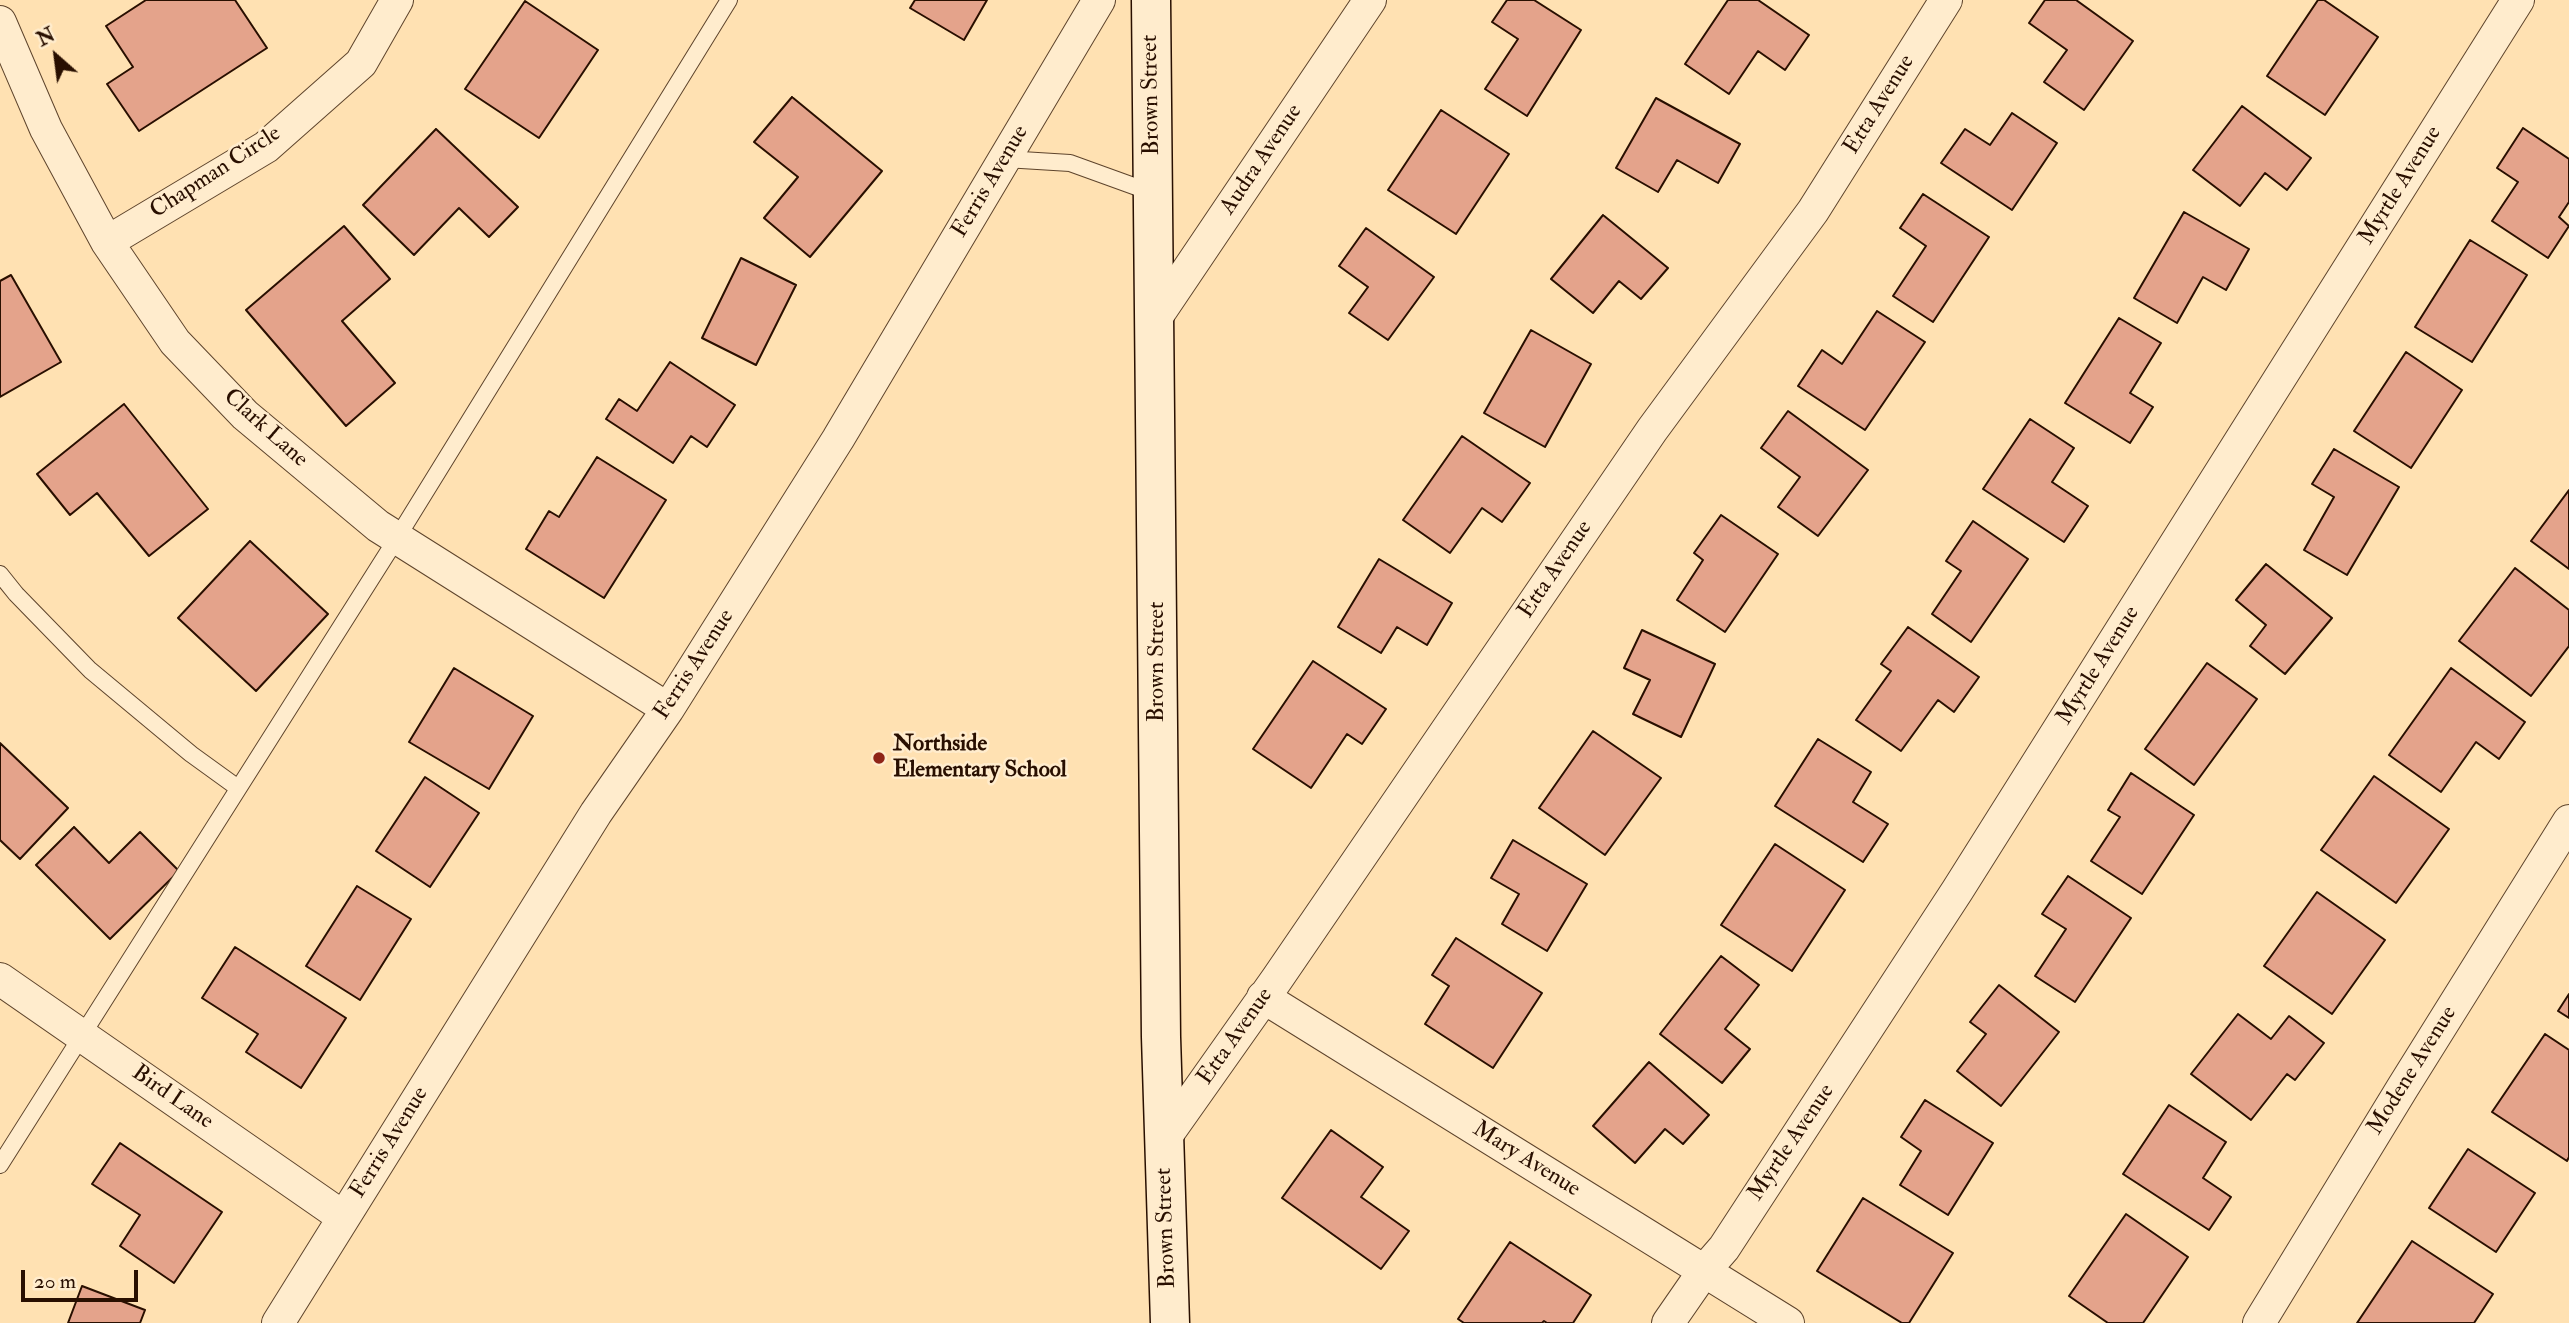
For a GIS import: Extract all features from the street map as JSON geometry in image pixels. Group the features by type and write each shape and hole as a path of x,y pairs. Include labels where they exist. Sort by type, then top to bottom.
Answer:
{"main road":[{"name":"Brown Street","path":"1151,0 1161,1024 1170,1323"}],"street":[{"name":"Chapman Circle","path":"107,242 266,147 361,63 397,0"},
{"name":"Ferris Avenue","path":"278,1323 596,813 668,709 838,439 1099,0"},
{"name":"Audra Avenue","path":"1155,319 1370,0"},
{"name":"Etta Avenue","path":"1164,1139 1652,430 1812,211 1946,0"},
{"name":"Myrtle Avenue","path":"1668,1323 1704,1271 1724,1248 1957,891 2518,0"},
{"name":"Clark Lane","path":"0,22 47,129 107,242 175,342 245,415 378,526 668,709"},
{"name":"Modene Avenue","path":"2259,1323 2569,821"},
{"name":"Bird Lane","path":"0,979 343,1217"},
{"name":"Mary Avenue","path":"1263,997 1788,1323"}],"lane":[{"path":"0,1164 397,538 729,0"},
{"path":"1005,159 1070,163 1153,193"},
{"path":"0,574 90,670 191,754 238,788"}],"building":[{"path":"146,0 235,0 267,48 139,131 107,84 133,67 106,26"},
{"path":"915,0 987,0 964,40 910,8"},
{"path":"1507,0 1534,0 1581,30 1527,116 1485,89 1518,39 1492,22"},
{"path":"1728,0 1758,0 1809,35 1785,70 1758,51 1729,94 1685,64"},
{"path":"2045,0 2076,0 2133,41 2084,110 2044,82 2067,50 2029,23"},
{"path":"2318,0 2324,0 2378,37 2325,115 2267,76"},
{"path":"525,1 598,50 539,138 465,89"},
{"path":"792,97 882,171 810,257 764,218 798,177 754,142"},
{"path":"1656,98 1740,144 1718,183 1677,160 1658,192 1616,168"},
{"path":"2242,106 2311,158 2287,190 2265,173 2240,206 2193,170"},
{"path":"1441,110 1509,154 1456,234 1388,190"},
{"path":"2012,113 2057,143 2012,210 1941,163 1965,129 1990,145"},
{"path":"2523,128 2569,159 2569,202 2559,217 2569,226 2548,258 2492,221 2518,182 2497,168"},
{"path":"436,129 518,207 489,237 459,208 414,255 363,205"},
{"path":"1923,194 1989,237 1933,322 1893,296 1926,246 1900,228"},
{"path":"2184,212 2249,249 2226,290 2203,277 2177,323 2134,298"},
{"path":"1603,215 1668,268 1641,299 1619,281 1593,313 1551,279"},
{"path":"344,226 390,279 342,321 395,383 346,426 246,310"},
{"path":"1366,228 1434,277 1388,340 1349,313 1368,287 1339,266"},
{"path":"2470,240 2527,275 2472,362 2415,327"},
{"path":"741,258 796,285 756,365 702,338"},
{"path":"11,275 61,362 0,397 0,281"},
{"path":"1877,311 1925,342 1865,430 1798,386 1822,350 1842,364"},
{"path":"2119,318 2161,343 2130,393 2153,407 2130,443 2065,403"},
{"path":"1531,330 1591,364 1545,447 1484,413"},
{"path":"2406,352 2462,390 2411,468 2354,431"},
{"path":"670,362 735,405 707,447 691,436 673,463 606,419 619,399 637,411"},
{"path":"124,404 208,509 149,556 97,493 70,515 37,474"},
{"path":"1788,411 1868,470 1818,536 1778,507 1800,477 1761,448"},
{"path":"2030,419 2074,448 2052,482 2088,506 2064,542 1983,489"},
{"path":"1462,436 1530,483 1502,522 1482,508 1450,553 1403,520"},
{"path":"2334,449 2399,487 2347,575 2304,550 2334,497 2312,484"},
{"path":"597,457 666,500 604,598 526,549 549,511 559,517"},
{"path":"2569,490 2569,569 2531,541"},
{"path":"1721,515 1778,554 1725,632 1677,600 1703,560 1694,553"},
{"path":"1973,521 2028,559 1971,642 1932,614 1961,571 1946,561"},
{"path":"250,541 328,614 256,691 178,618"},
{"path":"1379,559 1452,603 1427,645 1397,627 1381,653 1338,627"},
{"path":"2266,564 2332,618 2285,674 2250,646 2266,625 2236,600"},
{"path":"2515,568 2569,610 2569,646 2531,696 2459,641"},
{"path":"1908,627 1979,677 1954,712 1938,700 1901,751 1856,720 1891,671 1881,664"},
{"path":"1642,630 1715,664 1681,737 1633,714 1650,680 1624,668"},
{"path":"1313,661 1386,709 1362,744 1347,734 1311,788 1253,749"},
{"path":"2207,663 2257,699 2194,785 2145,749"},
{"path":"454,668 533,716 489,789 409,742"},
{"path":"2451,668 2525,722 2499,759 2476,742 2441,792 2389,755"},
{"path":"1593,731 1661,778 1605,855 1539,808"},
{"path":"1818,739 1871,772 1853,802 1888,824 1863,862 1775,806"},
{"path":"0,743 68,808 20,859 0,840"},
{"path":"2131,773 2194,815 2142,894 2091,861 2120,817 2108,810"},
{"path":"2374,776 2449,829 2396,903 2321,850"},
{"path":"425,777 479,813 430,887 376,851"},
{"path":"74,827 109,863 140,832 179,871 110,939 36,865"},
{"path":"1513,840 1587,884 1547,951 1502,924 1519,894 1491,878"},
{"path":"1775,844 1845,890 1792,971 1721,925"},
{"path":"2068,876 2131,918 2075,1002 2035,976 2066,929 2042,914"},
{"path":"357,886 411,919 360,1000 306,966"},
{"path":"2317,892 2385,940 2332,1014 2264,966"},
{"path":"1456,938 1542,993 1493,1068 1425,1024 1449,986 1432,975"},
{"path":"235,947 346,1018 301,1088 246,1052 258,1034 202,998"},
{"path":"1721,956 1759,985 1725,1029 1750,1049 1722,1083 1660,1034"},
{"path":"1999,985 2059,1032 2001,1106 1957,1071 1986,1034 1970,1022"},
{"path":"2569,994 2569,1018 2558,1011"},
{"path":"2238,1014 2271,1039 2289,1016 2324,1043 2295,1080 2287,1074 2251,1120 2191,1074"},
{"path":"2545,1034 2569,1050 2567,1161 2492,1112"},
{"path":"1649,1062 1709,1115 1683,1144 1665,1129 1635,1163 1593,1126"},
{"path":"1925,1100 1993,1143 1948,1215 1900,1185 1921,1151 1901,1137"},
{"path":"2169,1105 2226,1142 2203,1178 2231,1197 2209,1230 2123,1174"},
{"path":"1331,1130 1383,1167 1361,1197 1409,1231 1381,1269 1282,1198"},
{"path":"120,1143 222,1212 174,1283 120,1246 140,1215 92,1184"},
{"path":"2468,1149 2535,1193 2496,1252 2429,1208"},
{"path":"1863,1198 1953,1253 1909,1323 1902,1323 1817,1271"},
{"path":"2126,1214 2188,1257 2143,1323 2108,1323 2069,1296"},
{"path":"2412,1241 2493,1294 2474,1323 2357,1323"},
{"path":"1510,1242 1591,1295 1573,1323 1464,1323 1458,1319"},
{"path":"82,1286 145,1310 140,1323 68,1323"}],"place":[{"name":"Northside Elementary School","path":"879,758"}]}
